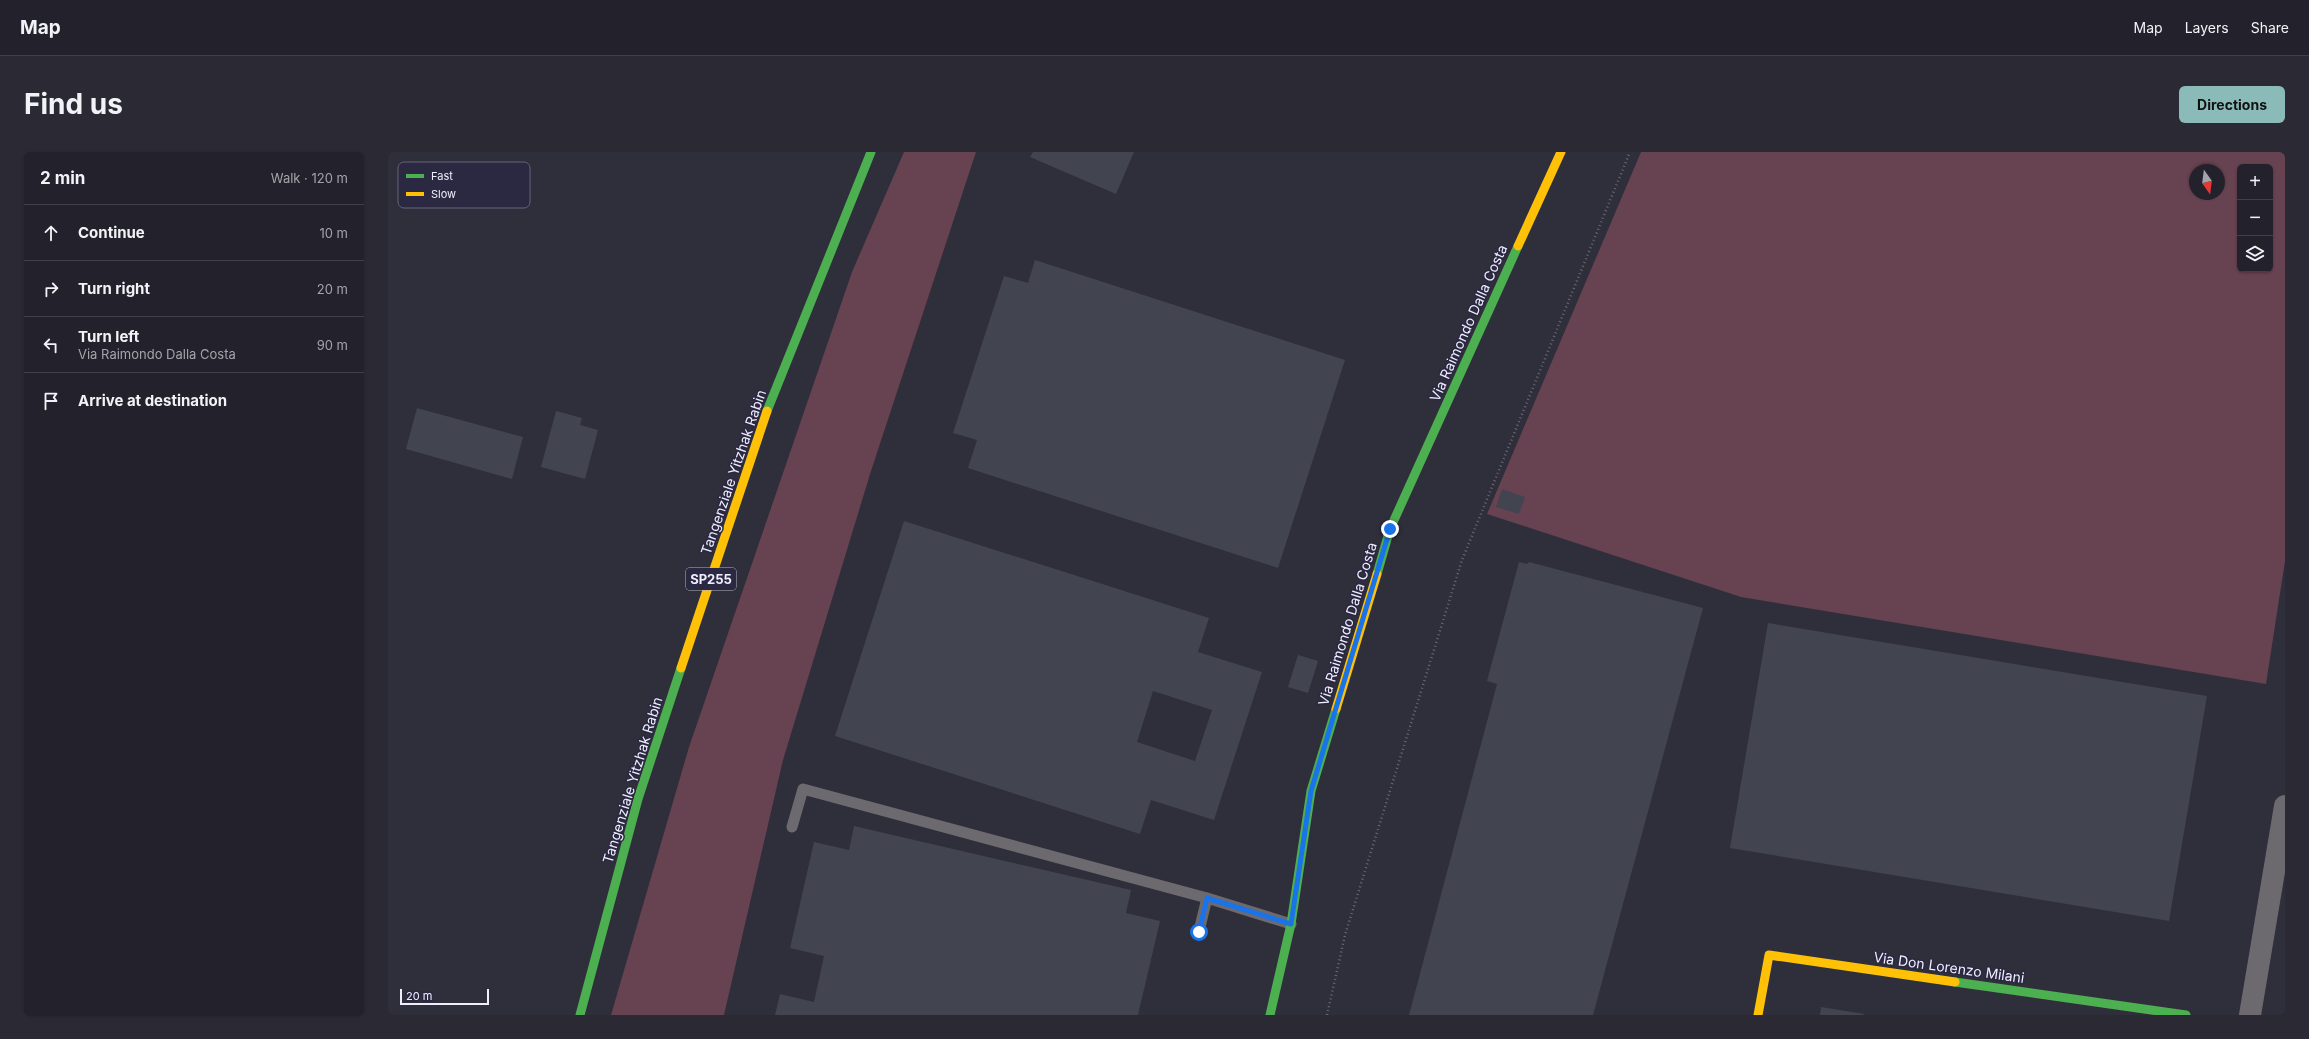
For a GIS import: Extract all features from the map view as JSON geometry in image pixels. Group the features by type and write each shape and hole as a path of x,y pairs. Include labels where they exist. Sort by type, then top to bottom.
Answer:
{"street":[{"name":"Tangenziale Yitzhak Rabin","path":"580,1015 638,799 764,418 871,152"},
{"name":"Via Raimondo Dalla Costa","path":"1270,1015 1291,924 1311,791 1390,529 1561,152"},
{"path":"2250,1015 2285,806"},
{"name":"Via Don Lorenzo Milani","path":"1758,1015 1769,955 2186,1015"}],"lane":[{"path":"792,826 804,789 1207,898 1291,924"},
{"path":"1199,932 1207,898"}],"path":[{"path":"1327,1015 1345,935 1462,560 1630,152"}],"shaded area":[{"path":"904,152 976,152 871,471 783,760 724,1015 611,1015 689,747 852,272"},
{"path":"1641,152 2285,152 2285,561 2266,684 1741,597 1487,514"}],"building":[{"path":"1033,152 1134,152 1116,194 1030,157"},
{"path":"1035,260 1345,360 1278,568 968,468 977,440 953,433 1004,276 1028,283"},
{"path":"417,408 523,437 512,479 406,449"},
{"path":"556,411 582,418 580,425 598,430 585,479 541,467"},
{"path":"1502,489 1525,497 1519,514 1496,507"},
{"path":"904,521 1209,618 1198,652 1262,672 1214,820 1151,800 1140,834 835,736","holes":["1153,691 1212,710 1195,761 1137,742"]},
{"path":"1519,562 1527,564 1529,562 1703,608 1593,1015 1409,1015 1497,684 1487,681"},
{"path":"1768,623 2207,696 2169,921 1730,848"},
{"path":"1298,655 1318,661 1308,693 1288,687"},
{"path":"854,826 1131,890 1126,913 1160,921 1138,1015 775,1015 780,994 814,1002 824,956 790,948 814,842 849,850"},
{"path":"1821,1007 1864,1014 1820,1015"}],"traffic: fast":[{"path":"767,411 871,152"},
{"path":"1377,574 1390,529 1518,246"},
{"path":"580,1015 638,799 681,668"},
{"path":"1270,1015 1291,924 1311,791 1336,709"},
{"path":"1955,982 2186,1015"}],"traffic: slow":[{"path":"1518,246 1561,152"},
{"path":"681,668 767,411"},
{"path":"1336,709 1377,574"},
{"path":"1758,1015 1769,955 1955,982"}],"route":[{"path":"1199,932 1207,898 1291,924 1311,791 1390,529"}]}
